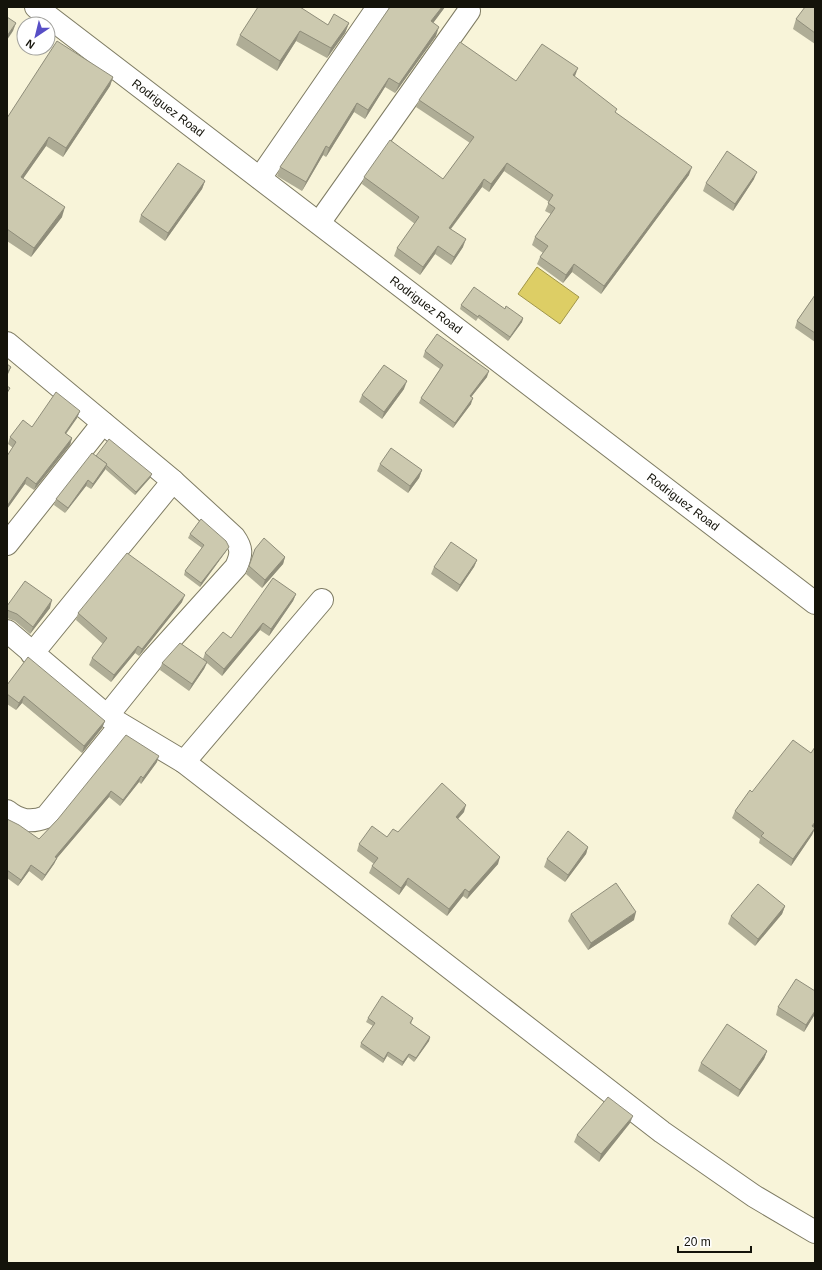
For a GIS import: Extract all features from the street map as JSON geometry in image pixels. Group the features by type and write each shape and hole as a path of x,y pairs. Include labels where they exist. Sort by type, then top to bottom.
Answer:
{"street":[{"name":"Rodriguez Road","path":"36,7 815,603"},
{"path":"260,178 378,7"},
{"path":"319,223 469,11"},
{"path":"7,344 173,481 234,536 241,547 241,557 236,567 152,660 113,721 46,818 25,821 15,818 7,811"},
{"path":"7,544 103,423"},
{"path":"32,654 173,481"},
{"path":"184,762 322,600"},
{"path":"7,631 32,654 113,721 184,762 662,1132 754,1196 815,1232"}],"shaded area":[{"path":"537,267 579,297 560,324 518,294"}],"building":[{"path":"258,7 300,7 328,25 334,14 349,23 331,48 300,31 280,61 240,35"},
{"path":"390,7 442,7 431,21 439,27 399,84 389,78 368,110 357,103 329,148 326,146 306,182 280,167"},
{"path":"805,7 815,7 815,33 796,19"},
{"path":"7,17 16,23 7,36"},
{"path":"57,41 113,77 66,148 49,137 21,177 65,207 34,248 7,229 7,118 47,56 56,56"},
{"path":"460,42 516,81 542,44 578,68 573,75 617,109 615,112 692,167 604,286 574,264 566,275 540,257 548,246 535,237 555,208 548,203 553,195 507,163 491,184 484,179 449,228 466,239 454,257 438,246 423,267 397,248 419,217 364,177 390,140 443,179 474,137 419,100"},
{"path":"727,151 757,172 735,204 706,183"},
{"path":"178,163 205,181 168,233 141,215"},
{"path":"474,287 505,309 506,306 523,318 510,337 479,315 478,317 461,305"},
{"path":"815,295 815,333 797,321"},
{"path":"437,334 489,371 470,396 473,398 455,423 421,398 443,365 425,351"},
{"path":"7,364 11,367 7,373"},
{"path":"384,365 407,381 384,412 362,395"},
{"path":"7,386 10,388 7,393"},
{"path":"56,392 80,411 65,433 72,438 36,484 27,477 7,506 7,456 16,442 10,437 23,420 32,427"},
{"path":"109,439 152,474 136,492 106,465 107,464 96,456"},
{"path":"391,448 422,470 410,486 380,464"},
{"path":"92,453 107,464 93,484 88,480 68,508 56,499"},
{"path":"201,519 226,541 229,547 201,583 185,571 204,545 190,534"},
{"path":"264,538 285,557 265,580 249,566 255,549"},
{"path":"451,542 477,560 460,585 434,567"},
{"path":"127,553 185,595 142,649 138,646 114,675 92,658 107,638 78,613"},
{"path":"273,578 296,594 271,629 263,623 224,669 205,653 223,632 231,638"},
{"path":"25,581 52,600 33,627 17,614 7,610 7,606"},
{"path":"180,643 207,662 192,684 162,663"},
{"path":"28,657 105,721 84,746 24,696 19,703 7,694 7,685"},
{"path":"126,735 159,756 143,778 141,776 123,800 111,791 55,857 57,858 45,875 31,865 21,880 7,870 7,819 19,825 39,839 58,819"},
{"path":"793,740 811,753 815,747 815,822 812,826 815,828 793,859 761,836 764,833 735,811 750,790 752,792"},
{"path":"442,783 466,805 456,817 500,857 469,892 465,889 449,909 408,878 401,888 372,866 378,858 359,844 372,826 387,837 393,829 398,832"},
{"path":"568,831 588,847 568,875 547,859"},
{"path":"616,883 636,912 591,943 571,914"},
{"path":"758,884 785,906 758,939 731,916"},
{"path":"796,979 815,991 815,1011 806,1025 778,1007"},
{"path":"382,996 413,1018 410,1023 430,1037 416,1058 409,1054 403,1062 388,1052 384,1059 361,1043 375,1023 368,1018"},
{"path":"727,1024 767,1051 740,1090 701,1063"},
{"path":"608,1097 633,1116 601,1154 577,1135"}]}
